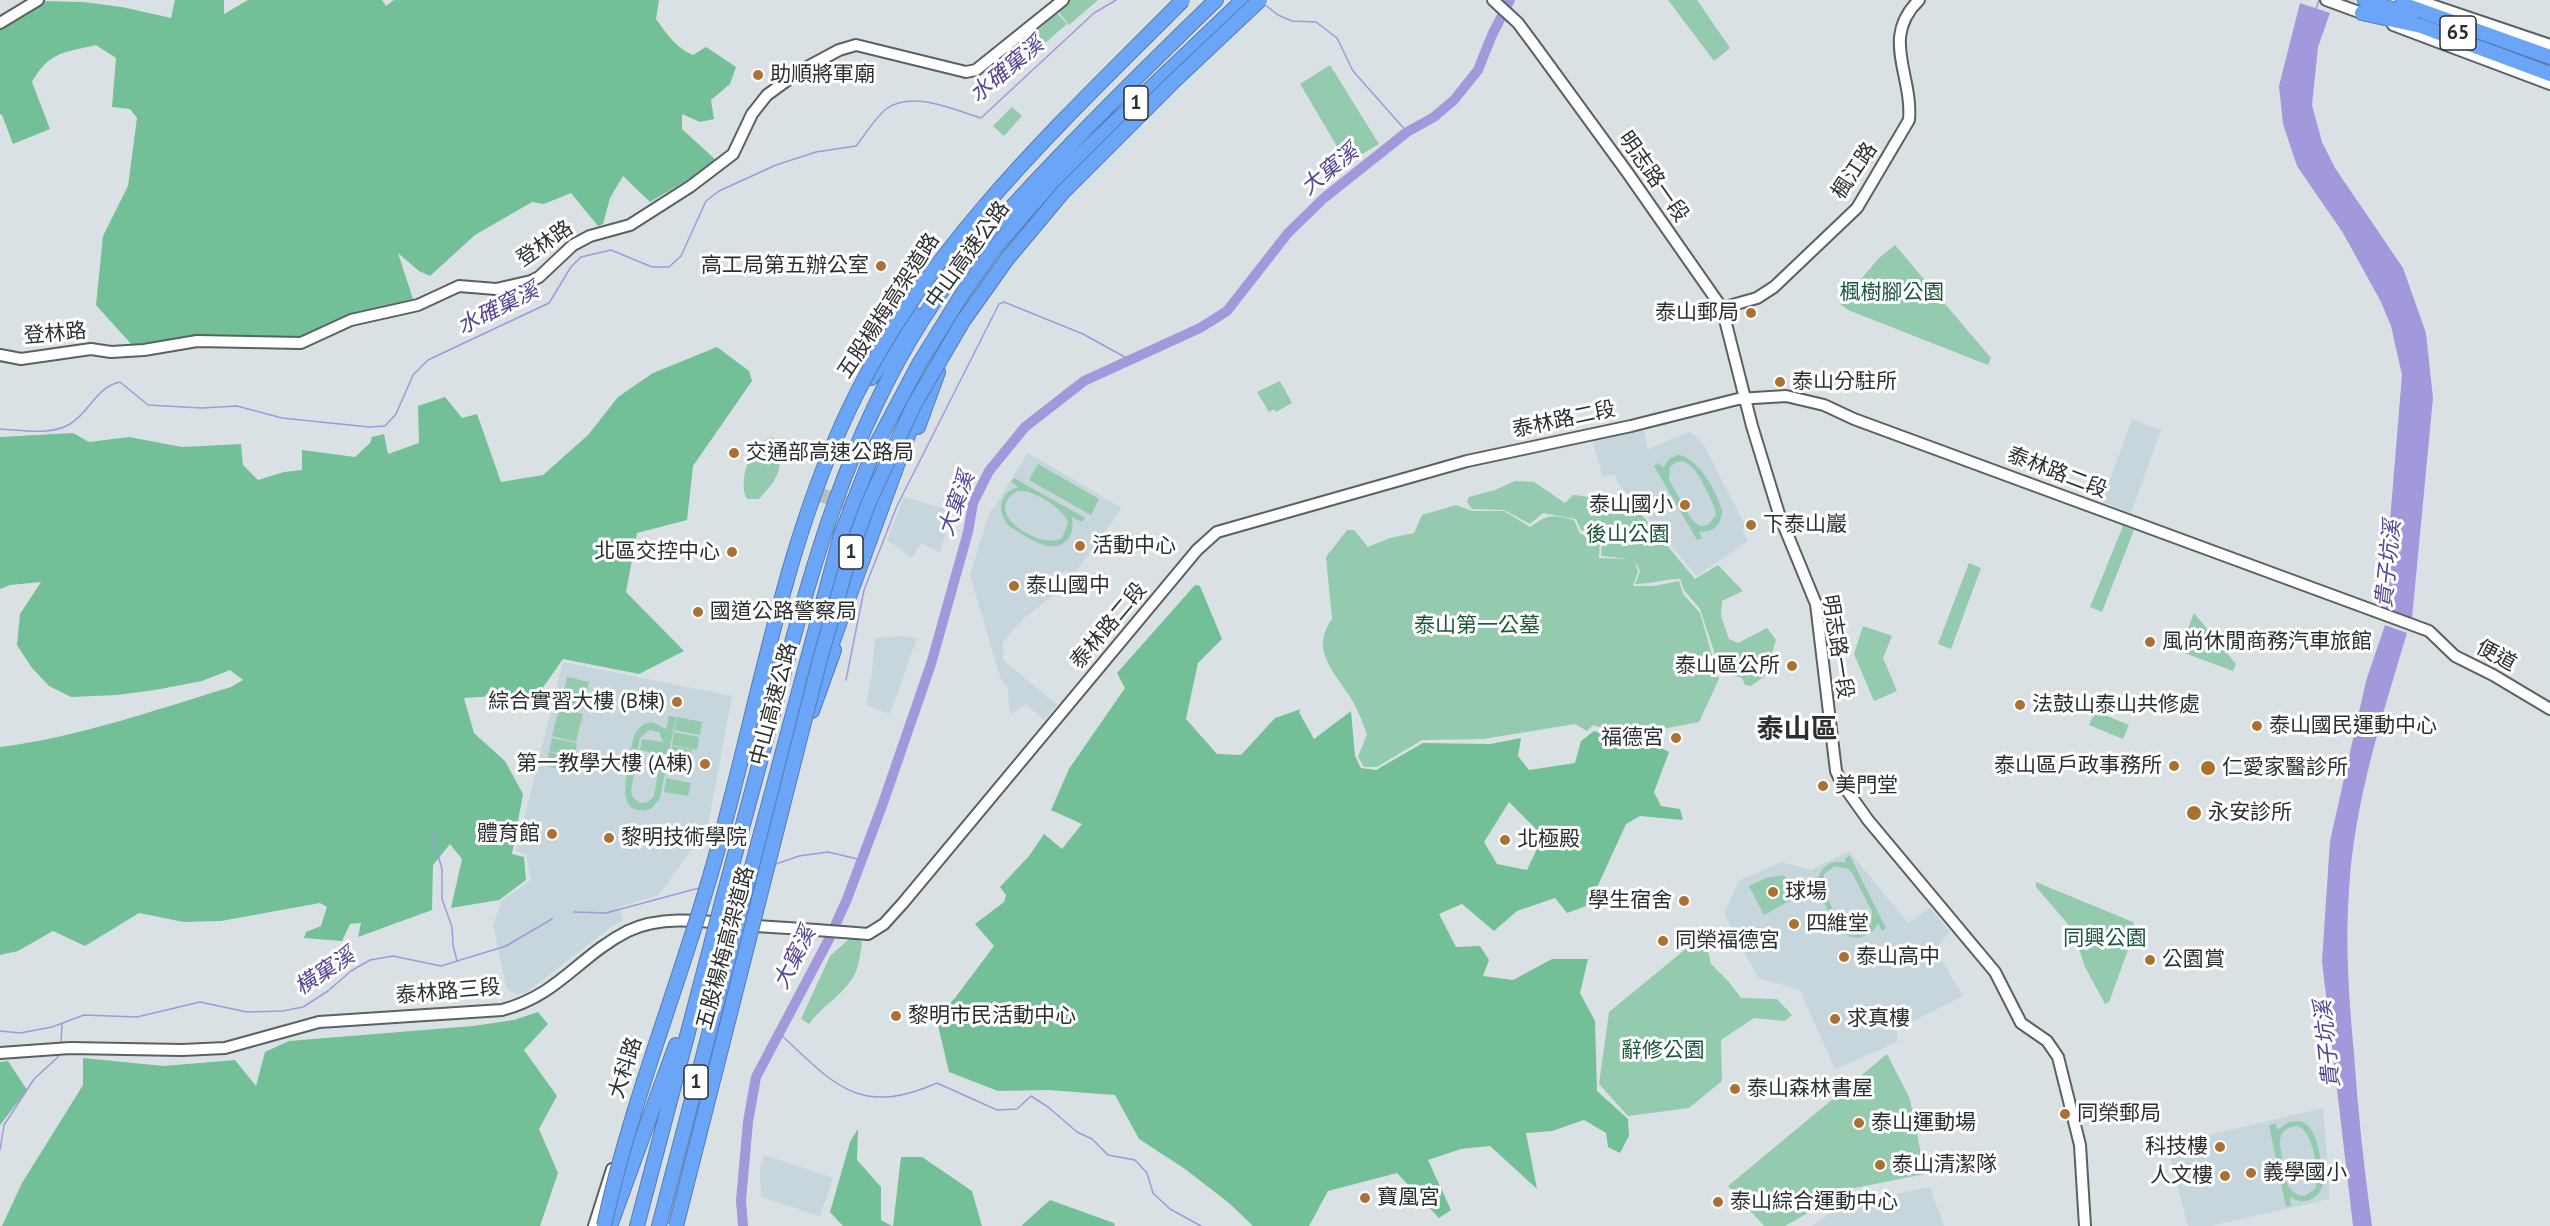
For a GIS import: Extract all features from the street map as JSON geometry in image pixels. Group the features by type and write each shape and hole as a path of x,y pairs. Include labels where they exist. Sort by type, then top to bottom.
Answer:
{"highway":[{"name":"五股楊梅高架道路","path":"604,1226 627,1134 718,850 794,553 822,474 856,394 898,322 938,266 1010,176 1183,0"},
{"path":"1155,58 1205,0"},
{"name":"中山高速公路","path":"637,1226 702,975 811,575 826,525 854,451 923,318 978,243 1076,138 1216,0"},
{"name":"五股楊梅高架道路","path":"678,1226 820,659 851,551 869,502 909,416 963,321 1007,259 1063,192 1251,0"},
{"path":"993,260 1079,166 1251,0"},
{"name":"中山高速公路","path":"659,1226 737,939 841,535 876,445 919,364 963,293 994,249 1073,162 1251,0"},
{"name":"65","path":"2391,0 2550,56"},
{"path":"2407,0 2490,30 2550,56"},
{"path":"2364,7 2550,74"},
{"name":"65","path":"2364,7 2550,66"},
{"path":"765,849 816,686 902,450 953,328 993,260 1030,207"},
{"path":"750,800 765,695 794,532 815,493 831,445 855,400 914,317 978,243"},
{"path":"745,905 791,769 899,481 953,328"},
{"path":"863,509 879,514"},
{"path":"667,1226 737,939"},
{"path":"610,1226 702,975"},
{"path":"678,1226 698,1103"}],"main road":[{"path":"0,22 38,0"},
{"name":"登林路","path":"0,355 21,359 91,349 111,352 144,350 197,341 301,343 351,320 418,305 459,286 496,289 531,281 539,277 573,245 590,236 630,225 691,186 733,154 752,114 767,95 800,71 839,50 856,45 966,72 976,70 1063,0"},
{"name":"明志路一段","path":"1493,0 1512,17 1628,172 1722,308 1745,398 1781,519 1816,604 1832,746 1841,782 1868,820 1995,972 2021,1023 2042,1037 2055,1052 2063,1070 2079,1139 2085,1226"},
{"name":"楓江路","path":"1722,308 1757,298 1774,287 1842,222 1863,198 1910,120 1899,41 1901,24 1907,12 1919,0"},
{"path":"2417,0 2550,45"},
{"path":"2330,2 2364,7 2550,84"},
{"name":"泰林路二段","path":"856,933 868,934 884,924 1197,550 1217,532 1467,461 1745,398 1786,396 1824,405 1854,419 2108,514 2429,631"},
{"name":"便道","path":"2429,631 2455,656 2493,675 2550,709"},
{"name":"泰林路三段","path":"0,1053 68,1048 182,1050 225,1048 319,1023 501,1010 524,1004 546,992 629,931 661,922 695,922 856,933"},
{"name":"大科路","path":"594,1226 695,922"}],"shaded area":[{"path":"2132,419 2161,430 2131,513 2102,502"},
{"name":"泰山國小","path":"1643,428 1648,449 1689,432 1698,438 1746,527 1742,530 1748,541 1697,576 1617,482 1615,474 1603,477 1592,439"},
{"name":"泰山國中","path":"1028,453 1122,508 1075,573 1072,576 1065,570 1053,584 1058,589 1023,619 1003,642 1003,660 1057,705 1044,720 1026,704 1012,714 1009,710 1008,688 1000,677 970,575 988,516"},
{"path":"904,497 952,511 940,553 921,543 912,558 887,540"},
{"path":"902,636 917,638 890,714 866,705 875,638"},
{"name":"黎明技術學院","path":"563,662 732,696 708,826 659,895 619,907 623,921 611,927 527,992 516,994 508,990 506,986 493,925 502,900 531,880 526,854 516,851"},
{"name":"泰山高中","path":"1849,851 1908,923 1930,908 1950,932 1935,949 1963,996 1897,1029 1897,1042 1835,1069 1800,990 1758,978 1724,913 1739,881 1782,862 1811,870"},
{"name":"義學國小","path":"2323,1108 2330,1199 2211,1226 2188,1226 2167,1145"},
{"path":"764,1155 833,1178 820,1216 761,1197 760,1168"},
{"path":"1930,1187 1944,1226 1812,1226 1841,1205"}],"green space":[{"path":"175,0 224,0 224,14 248,0 382,0 386,6 394,0 659,0 656,19 677,45 693,55 706,47 736,67 730,84 711,100 714,119 700,122 682,114 682,129 718,162 650,202 623,176 610,198 603,224 598,226 571,193 544,204 532,202 475,235 430,276 419,271 398,253 413,299 352,314 295,339 205,336 132,345 96,305 103,236 128,186 137,118 130,109 112,107 116,58 96,45 66,52 45,64 32,82 50,129 13,144 0,114 0,25 36,1 83,2 122,7 171,18"},
{"path":"1069,0 1098,0 1069,25 1057,10"},
{"path":"1668,0 1697,0 1730,48 1714,61"},
{"path":"1057,13 1067,24 1045,43 1035,32"},
{"path":"1330,65 1379,144 1347,163 1300,84"},
{"path":"1012,107 1022,116 1004,136 993,126"},
{"name":"楓樹腳公園","path":"1895,245 1991,358 1988,365 1848,310 1840,304 1879,258"},
{"path":"717,347 749,371 752,381 693,466 687,520 637,533 626,592 684,651 639,674 563,659 539,693 464,698 474,733 505,761 523,794 512,854 524,857 526,880 499,900 451,908 462,859 450,844 433,865 432,910 358,937 361,923 350,924 342,941 304,938 306,932 321,926 327,907 320,903 221,921 184,922 139,913 85,946 53,931 18,951 0,955 0,747 59,737 117,722 231,687 243,680 230,670 202,681 155,690 117,695 71,697 49,686 32,668 17,645 20,614 41,582 10,585 0,589 0,437 73,433 89,442 129,437 182,447 241,444 243,465 258,480 284,472 302,470 302,450 355,457 370,443 372,437 384,434 388,454 419,443 418,406 445,397 462,418 477,414 501,482 543,475 588,435 618,397 653,373"},
{"path":"1280,381 1292,403 1276,412 1274,409 1269,412 1257,392"},
{"path":"771,437 776,440 779,450 778,472 771,486 759,499 747,499 744,483 748,464 757,447"},
{"path":"1678,455 1685,457 1699,468 1720,503 1722,511 1718,524 1712,530 1699,531 1702,538 1697,540 1654,466 1659,463 1663,468 1670,458","holes":["1676,462 1687,463 1702,481 1716,515 1708,525 1700,526 1692,520 1669,480 1670,467"]},
{"path":"1038,464 1099,499 1091,515 1029,480"},
{"path":"1014,478 1085,518 1082,522 1072,517 1071,534 1062,544 1047,546 1038,543 1009,526 1002,514 1003,498 1018,487 1011,482","holes":["1018,491 1024,491 1055,506 1066,518 1068,523 1062,538 1053,541 1041,539 1029,534 1009,519 1005,509 1008,500"]},
{"name":"泰山第一公墓","path":"1515,481 1534,482 1565,503 1573,495 1597,499 1611,509 1615,515 1631,502 1695,579 1718,565 1743,591 1722,601 1721,616 1729,639 1738,643 1767,628 1776,640 1765,676 1751,686 1745,685 1742,678 1721,672 1700,609 1684,590 1680,579 1635,584 1640,571 1634,559 1638,571 1633,586 1654,586 1679,581 1683,594 1700,613 1719,679 1699,722 1626,736 1593,725 1587,731 1575,724 1483,739 1422,740 1377,767 1364,767 1358,757 1367,734 1354,703 1328,663 1323,642 1325,631 1332,619 1326,557 1347,530 1354,530 1368,547 1390,538 1414,533 1422,515 1456,505 1472,511 1504,511 1530,527 1550,516 1574,520 1580,534 1600,538 1599,558 1630,559 1601,556 1603,533 1581,530 1576,519 1543,513 1530,524 1504,510 1472,509 1467,502 1469,497 1495,490"},
{"path":"2123,526 2134,530 2102,612 2090,607"},
{"path":"1969,563 1981,568 1951,649 1938,644"},
{"path":"1195,585 1200,586 1222,639 1198,663 1186,719 1217,754 1241,755 1275,718 1301,709 1299,712 1314,739 1351,711 1355,756 1361,768 1376,770 1423,743 1490,744 1521,738 1518,756 1529,770 1575,763 1581,741 1594,731 1621,740 1645,740 1669,752 1654,792 1661,806 1680,809 1683,820 1640,816 1626,824 1589,905 1567,913 1555,898 1517,911 1494,931 1462,904 1439,914 1456,947 1480,946 1489,960 1483,976 1513,980 1552,959 1588,959 1580,993 1595,1021 1597,1091 1628,1119 1629,1136 1620,1153 1608,1147 1606,1133 1584,1120 1552,1131 1526,1133 1537,1189 1490,1146 1461,1149 1428,1160 1451,1210 1439,1218 1397,1173 1328,1191 1309,1226 1253,1226 1229,1203 1185,1169 1139,1139 1115,1095 1048,1090 998,1091 949,1072 936,1017 955,998 994,946 975,924 1004,902 1006,895 1000,887 1029,856 1044,834 1062,849 1082,824 1051,810 1069,769 1125,688 1117,673","holes":["1509,802 1543,836 1527,870 1497,864 1484,842"]},
{"path":"2194,613 2236,664 2233,671 2179,651"},
{"path":"1863,626 1892,636 1883,658 1897,691 1874,701 1854,654"},
{"path":"567,677 589,682 583,709 561,704"},
{"path":"559,708 583,714 576,742 552,736"},
{"path":"2095,711 2129,725 2123,739 2089,725"},
{"path":"669,716 676,717 660,798 651,809 632,808 627,802 625,786 635,735 641,726 649,722 666,729","holes":["649,730 659,732 663,742 642,739 640,750 660,754 662,750 654,796 648,802 640,803 633,798 631,791 640,738"]},
{"path":"677,717 702,722 700,735 674,730"},
{"path":"674,732 699,737 697,750 672,745"},
{"path":"552,738 577,743 574,757 549,751"},
{"path":"672,746 692,750 689,769 668,765 670,756 680,758 670,755"},
{"path":"549,752 574,758 571,772 546,766"},
{"path":"666,778 691,783 688,796 664,792"},
{"path":"1850,856 1886,928 1882,931 1878,923 1876,928 1864,936 1855,938 1848,935 1834,921 1824,902 1816,886 1822,870 1835,862 1846,863 1845,858","holes":["1835,866 1848,869 1872,911 1871,925 1854,933 1842,923 1832,908 1824,881 1824,874"]},
{"name":"球場","path":"1784,875 1796,897 1764,915 1749,886 1766,878"},
{"name":"同興公園","path":"2036,882 2133,922 2136,928 2109,1002 2105,1004 2085,967 2073,930 2036,887"},
{"name":"辭修公園","path":"1704,934 1711,964 1741,998 1777,999 1792,1015 1785,1021 1754,1018 1721,1040 1722,1081 1689,1108 1628,1116 1599,1084 1609,1012"},
{"path":"849,939 859,939 862,943 856,971 842,991 809,1024 801,1019 830,956"},
{"path":"538,1012 548,1024 524,1050 557,1096 539,1129 558,1173 540,1226 2,1226 22,1183 83,1085 83,1058 164,1066 235,1060 256,1086 265,1052 289,1041 473,1026 514,1020"},
{"name":"泰山運動場","path":"1887,1054 1910,1099 1925,1174 1850,1189 1785,1226 1764,1226 1728,1186"},
{"path":"8,1061 27,1090 0,1125 0,1062"},
{"path":"2300,1121 2312,1131 2318,1146 2324,1180 2320,1192 2312,1199 2302,1201 2290,1197 2291,1205 2286,1207 2269,1125 2276,1124 2277,1130 2289,1122","holes":["2298,1126 2312,1145 2317,1174 2315,1189 2305,1196 2297,1194 2287,1184 2280,1144 2282,1133 2290,1127"]},
{"path":"858,1129 857,1160 881,1187 881,1220 892,1226 843,1226 830,1212 850,1142"},
{"path":"901,1157 922,1157 972,1191 982,1226 893,1226"},
{"path":"1050,1200 1114,1223 1115,1226 1021,1226"}],"water":[{"path":"2300,3 2330,13 2318,47 2312,105 2322,142 2335,168 2403,268 2426,333 2433,398 2412,618 2386,608 2385,581 2402,375 2391,326 2381,302 2343,233 2297,166 2283,124 2279,86"},
{"path":"2385,625 2407,633 2370,760 2352,857 2347,931 2349,992 2359,1119 2372,1226 2353,1226 2322,961 2330,841 2366,681"}],"waterway":[{"name":"水確窠溪","path":"0,429 36,431 62,428 77,419 105,389 120,382 148,405 202,408 237,406 282,418 369,427 385,426 396,414 413,375 428,360 549,303 571,267 581,257 611,250 652,267 669,267 681,256 706,201 719,191 776,165 816,152 856,146 882,113 897,104 921,101 981,118 1094,13 1116,0"},
{"name":"大窠溪","path":"743,1226 741,1200 748,1122 756,1077 829,939 847,899 931,664 968,532 973,503 989,471 1025,427 1084,381 1200,328 1227,311 1288,233 1324,198 1407,132 1434,117 1454,100 1478,70 1492,35 1510,0"},
{"name":"貴子坑溪","path":"2316,9 2319,0"},
{"name":"水確窠溪","path":"1264,4 1278,15 1292,21 1316,22 1337,38 1353,71 1407,132"},
{"path":"846,680 864,590 897,506 999,304 1004,302 1083,334 1132,361"},
{"path":"431,831 442,869 442,899 452,927 457,961"},
{"name":"橫窠溪","path":"776,864 799,856 828,852 862,860"},
{"name":"橫窠溪","path":"574,912 606,913 699,888"},
{"name":"橫窠溪","path":"0,1031 20,1033 52,1027 84,1015 137,1017 200,1002 247,1012 283,1011 303,1007 328,991 351,971 370,960 393,956 441,966 506,946 552,919"},
{"path":"61,1043 62,1024"},
{"path":"778,1032 832,1080 848,1090 866,1096 887,1097 910,1093 937,1083 997,1110 1017,1109 1031,1096 1048,1107 1077,1132 1092,1139 1108,1155 1135,1160 1147,1173 1153,1193 1170,1209 1201,1226"},
{"path":"0,1150 4,1125 34,1079 59,1054"}],"tunnel":[{"path":"821,495 863,509"}],"place":[{"name":"助順將軍廟","path":"758,75"},
{"name":"高工局第五辦公室","path":"881,266"},
{"name":"泰山郵局","path":"1751,313"},
{"name":"泰山分駐所","path":"1780,382"},
{"name":"交通部高速公路局","path":"734,453"},
{"name":"泰山國小","path":"1685,505"},
{"name":"下泰山巖","path":"1751,525"},
{"name":"活動中心","path":"1080,546"},
{"name":"北區交控中心","path":"732,552"},
{"name":"泰山國中","path":"1014,586"},
{"name":"國道公路警察局","path":"698,612"},
{"name":"風尚休閒商務汽車旅館","path":"2150,642"},
{"name":"泰山區公所","path":"1792,666"},
{"name":"綜合實習大樓 (B棟)","path":"677,702"},
{"name":"法鼓山泰山共修處","path":"2020,705"},
{"name":"泰山國民運動中心","path":"2257,726"},
{"name":"福德宮","path":"1676,738"},
{"name":"第一教學大樓 (A棟)","path":"705,764"},
{"name":"泰山區戶政事務所","path":"2174,766"},
{"name":"仁愛家醫診所","path":"2208,768"},
{"name":"美門堂","path":"1823,786"},
{"name":"永安診所","path":"2194,813"},
{"name":"體育館","path":"552,834"},
{"name":"黎明技術學院","path":"609,838"},
{"name":"北極殿","path":"1505,840"},
{"name":"球場","path":"1773,892"},
{"name":"學生宿舍","path":"1684,901"},
{"name":"四維堂","path":"1794,924"},
{"name":"同榮福德宮","path":"1663,941"},
{"name":"泰山高中","path":"1844,957"},
{"name":"公園賞","path":"2150,960"},
{"name":"黎明市民活動中心","path":"896,1016"},
{"name":"求真樓","path":"1835,1019"},
{"name":"泰山森林書屋","path":"1735,1089"},
{"name":"同榮郵局","path":"2065,1114"},
{"name":"泰山運動場","path":"1859,1123"},
{"name":"科技樓","path":"2220,1147"},
{"name":"泰山清潔隊","path":"1880,1165"},
{"name":"義學國小","path":"2251,1173"},
{"name":"人文樓","path":"2225,1176"},
{"name":"寶凰宮","path":"1365,1198"},
{"name":"泰山綜合運動中心","path":"1718,1202"}],"district":[{"name":"泰山區","path":"1797,730"}],"park label":[{"name":"後山公園","path":"1628,535"}]}
